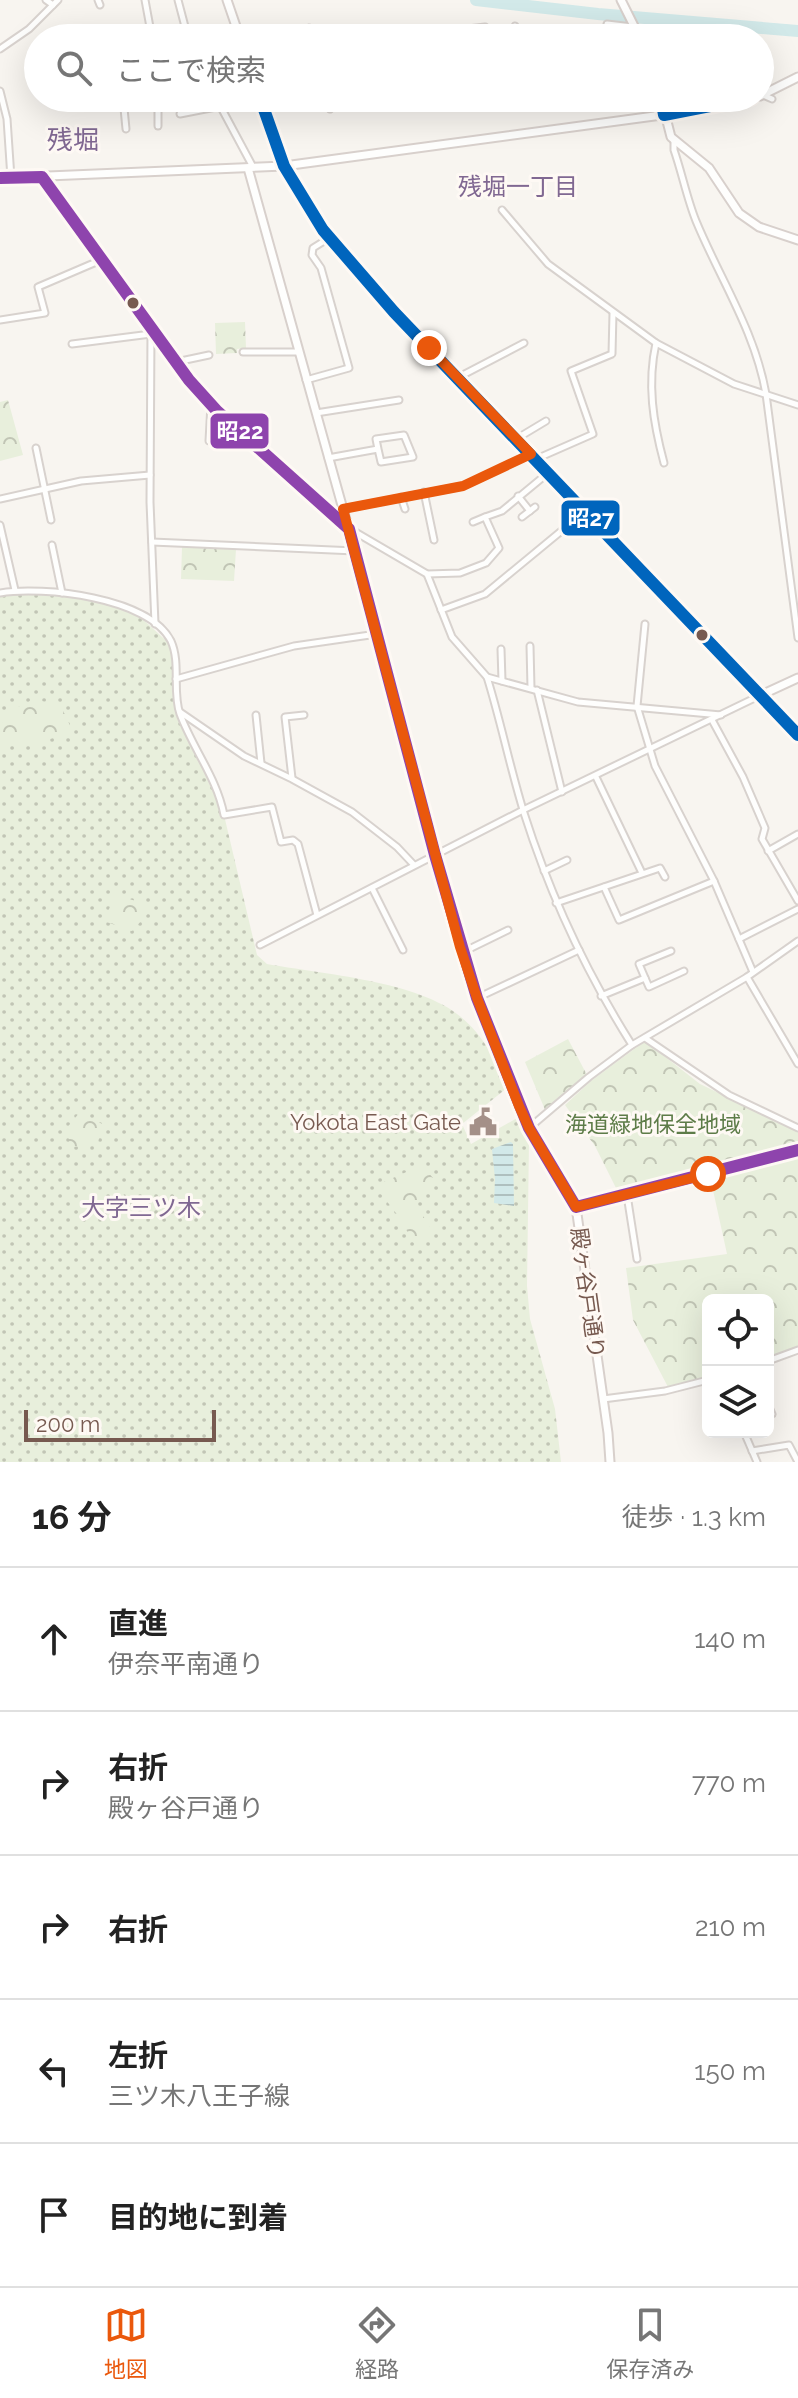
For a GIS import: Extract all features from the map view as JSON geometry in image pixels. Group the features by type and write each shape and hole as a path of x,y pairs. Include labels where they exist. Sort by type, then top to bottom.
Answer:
{"street":[{"path":"46,0 56,2"},
{"path":"145,0 149,24"},
{"path":"178,0 184,24"},
{"path":"227,0 235,24"},
{"path":"34,24 56,2"},
{"path":"623,3 633,24"},
{"path":"0,49 24,32"},
{"path":"774,89 798,77"},
{"path":"0,91 7,119 11,178"},
{"path":"124,112 126,129"},
{"path":"158,112 158,126"},
{"path":"180,114 190,112"},
{"path":"224,112 251,168"},
{"path":"265,112 284,166 329,238 457,378 798,735"},
{"path":"663,112 674,141 709,168 742,216 759,227 798,240"},
{"path":"0,178 284,166 684,112"},
{"path":"674,141 695,218 744,321 760,366 798,638"},
{"name":"殿ヶ谷戸通り","path":"251,168 462,952 529,1128 576,1207 610,1462"},
{"path":"42,177 151,332 211,404 349,529 427,574 460,573 486,563 499,548 485,517"},
{"path":"502,210 548,264 656,343 734,384 798,405"},
{"path":"306,380 349,368 321,268 312,255 313,248 329,238"},
{"path":"0,320 45,313 38,287 101,260"},
{"path":"343,509 463,486 593,434 571,371 612,354 613,313"},
{"path":"72,344 151,332"},
{"path":"151,332 150,475 155,625"},
{"path":"457,378 524,343"},
{"path":"656,343 650,371 653,423 664,463"},
{"path":"243,352 299,352"},
{"path":"175,362 209,355"},
{"path":"315,413 399,400"},
{"path":"211,404 209,441 218,441"},
{"path":"516,439 546,421"},
{"path":"404,435 413,457 381,462 378,449 376,439 404,435"},
{"path":"36,448 51,520"},
{"path":"327,459 378,449"},
{"path":"473,522 502,511 549,472"},
{"path":"0,499 81,481 150,475"},
{"path":"424,492 434,540"},
{"path":"518,496 532,509 522,517"},
{"path":"401,497 405,509"},
{"path":"441,610 485,594 571,523 589,514"},
{"path":"0,525 15,591"},
{"path":"152,542 356,551"},
{"path":"52,545 62,593"},
{"path":"427,574 452,637 487,677 523,810 556,903 601,996 632,1045"},
{"path":"0,593 62,593 107,600 155,625 172,644 179,712 220,796 224,815 272,807 281,842 293,840 298,844 317,916"},
{"path":"645,624 637,706 655,766 714,881 753,972"},
{"path":"176,679 294,646 377,634"},
{"path":"530,646 534,689 562,792"},
{"path":"501,649 502,681"},
{"path":"487,677 578,702 722,715"},
{"path":"260,945 523,810 798,678"},
{"path":"179,712 244,756 352,812 397,847 414,865"},
{"path":"256,715 262,764"},
{"path":"292,779 285,717 304,715"},
{"path":"712,720 765,828 762,839 798,901"},
{"path":"596,777 642,874"},
{"path":"768,851 798,834"},
{"path":"544,871 567,860"},
{"path":"556,903 660,868 665,877"},
{"path":"604,887 619,920 714,881"},
{"path":"372,888 403,950"},
{"path":"739,939 798,909"},
{"path":"462,952 508,930"},
{"path":"529,1128 632,1045 747,977 798,941"},
{"path":"477,998 579,950"},
{"path":"671,951 639,964 649,987 684,971"},
{"path":"747,977 798,1064"},
{"path":"601,996 645,978"},
{"path":"645,1038 729,1095 798,1128"},
{"path":"576,1207 798,1150"},
{"path":"627,1195 637,1259"},
{"path":"774,1359 798,1350"},
{"path":"603,1399 665,1391 702,1382"},
{"path":"747,1438 757,1462"},
{"path":"752,1451 789,1445 798,1462"}],"green space":[{"path":"245,322 246,348 237,349 237,353 216,354 215,323"},
{"path":"8,400 23,455 0,461 0,402"},
{"path":"182,547 236,549 234,581 181,579"},
{"path":"54,591 136,613 173,647 179,712 224,815 257,955 267,964 369,981 421,995 461,1017 488,1050 507,1088 462,1124 471,1144 519,1117 529,1141 527,1286 530,1319 555,1409 561,1462 0,1462 0,594"},
{"path":"33,700 60,704 73,732 36,743 0,743 7,714"},
{"path":"115,895 143,903 150,911 132,931 104,921"},
{"path":"568,1039 587,1075 546,1112 525,1062"},
{"name":"海道緑地保全地域","path":"645,1041 700,1084 798,1131 798,1348 774,1357 774,1294 702,1294 702,1379 668,1387 633,1320 626,1268 727,1254 709,1172 619,1194 595,1146 565,1105 591,1081"},
{"path":"80,1112 104,1125 97,1144 71,1147 66,1129"},
{"path":"422,1165 433,1178 416,1205 432,1230 430,1238 415,1245 399,1217 375,1186"},
{"path":"122,1191 135,1218 105,1225 99,1206"}],"shaded area":[{"path":"511,1142 514,1206 494,1203 492,1149"}],"waterway":[{"path":"476,0 716,24"},
{"path":"774,29 798,31"}],"transit line":[{"name":"昭27","path":"265,112 284,166 323,230 394,312 798,735"},
{"name":"昭27","path":"663,112 664,115 679,112"},
{"name":"昭22","path":"0,178 42,177 189,380 217,411 349,529 435,855 477,998 529,1128 576,1207 798,1150"}],"place":[{"name":"Yokota East Gate","path":"483,1122"}],"district":[{"name":"残堀","path":"73,140"},
{"name":"残堀一丁目","path":"518,187"},
{"name":"大字三ツ木","path":"141,1208"}],"route":[{"path":"429,348 531,454 463,486 343,509 460,947 477,998 529,1128 576,1207 708,1174"}]}
